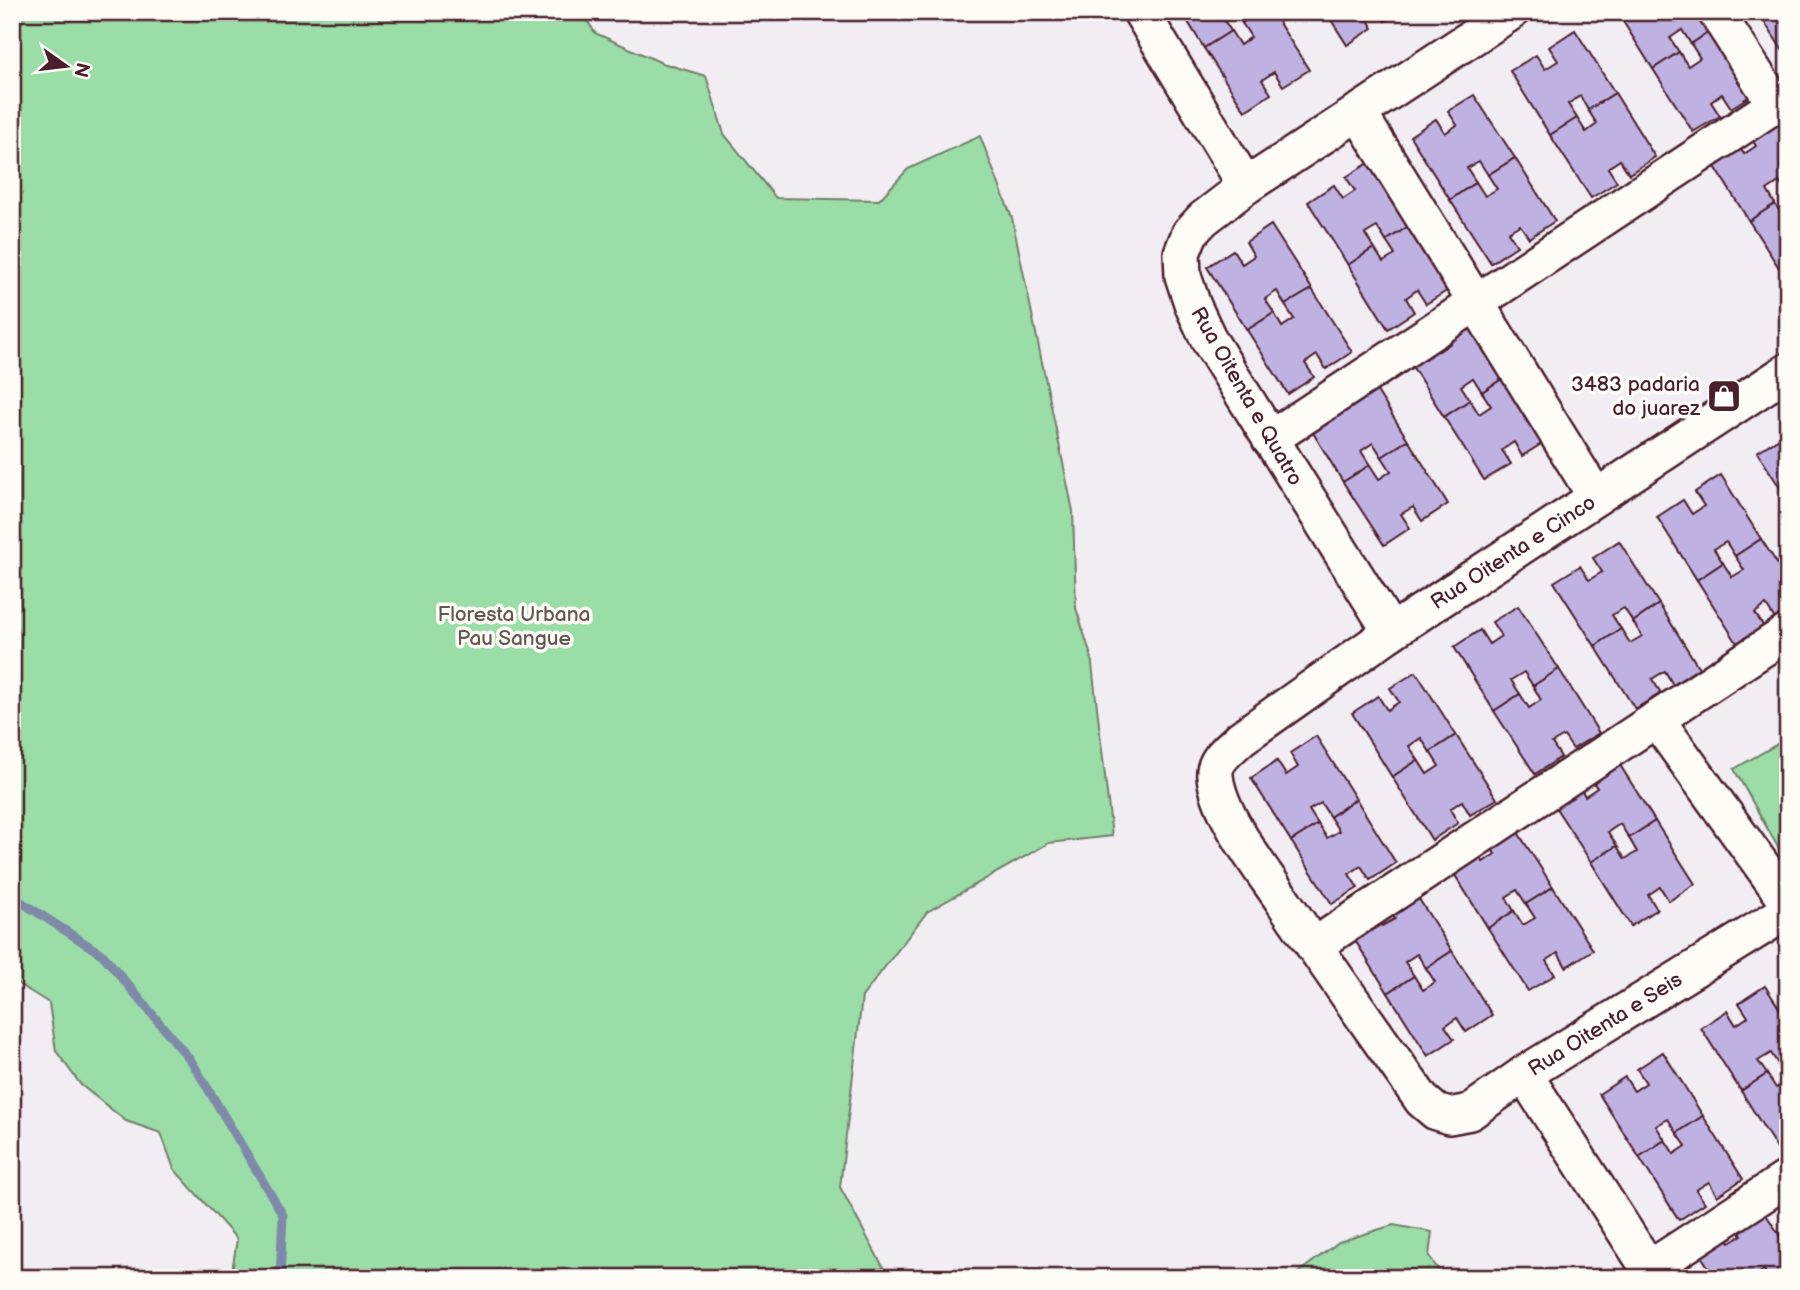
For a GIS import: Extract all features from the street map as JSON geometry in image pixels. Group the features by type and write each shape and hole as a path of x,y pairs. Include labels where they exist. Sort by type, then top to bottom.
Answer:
{"street":[{"path":"1141,12 1246,186"},
{"name":"Rua Oitenta e Quatro","path":"1391,632 1209,340 1192,306 1183,276 1182,253 1190,233 1203,219 1246,186 1511,12"},
{"path":"1270,439 1782,100 1716,12"},
{"path":"1358,112 1596,497"},
{"name":"Rua Oitenta e Cinco","path":"1314,946 1247,847 1221,801 1214,773 1222,755 1241,738 1391,632 1788,371"},
{"path":"1314,946 1788,632"},
{"path":"1656,719 1788,902"},
{"name":"Rua Oitenta e Seis","path":"1314,946 1422,1100 1436,1112 1450,1116 1470,1112 1524,1074 1788,911"},
{"path":"1524,1074 1652,1273 1788,1178"}],"green space":[{"name":"Floresta Urbana Pau Sangue","path":"12,12 582,12 595,33 662,63 706,76 724,134 776,198 879,200 908,169 980,136 1012,218 1073,511 1076,608 1091,656 1112,836 1049,843 927,912 862,997 840,1187 889,1278 231,1278 237,1239 174,1169 161,1133 126,1121 81,1085 56,1051 49,1003 12,980"},
{"path":"1788,738 1788,856 1784,858 1734,769"},
{"path":"1393,1225 1432,1232 1429,1256 1444,1278 1291,1278 1339,1242"}],"building":[{"path":"1182,12 1229,12 1222,17 1231,31 1204,48"},
{"path":"1236,12 1259,12 1242,23"},
{"path":"1259,12 1272,12 1309,70 1283,86 1274,72 1262,80 1271,94 1245,111 1204,48 1231,31 1240,45 1251,37 1242,23"},
{"path":"1326,12 1367,12 1364,14 1373,28 1347,45"},
{"path":"1380,12 1398,12 1385,21"},
{"path":"1617,12 1708,12 1717,27 1691,44 1682,30 1670,38 1679,52 1653,69"},
{"path":"1758,12 1788,12 1788,59"},
{"path":"1717,27 1758,91 1731,108 1722,94 1711,102 1720,116 1693,132 1653,69 1679,52 1688,66 1700,58 1691,44"},
{"path":"1575,30 1615,93 1588,110 1580,96 1568,104 1577,118 1550,135 1510,71 1536,55 1545,69 1558,61 1549,47"},
{"path":"1615,93 1655,157 1629,174 1620,160 1608,168 1617,182 1591,198 1550,135 1577,118 1586,132 1597,124 1588,110"},
{"path":"1474,95 1515,158 1488,175 1479,161 1467,168 1476,182 1450,200 1410,136 1436,119 1445,133 1457,125 1448,111"},
{"path":"1773,116 1788,139 1788,195 1779,182 1767,190 1775,204 1749,221 1709,157 1735,140 1744,154 1756,146 1747,132"},
{"path":"1515,158 1555,221 1529,238 1520,225 1508,232 1517,246 1491,263 1450,200 1476,182 1485,196 1497,189 1488,175"},
{"path":"1372,161 1412,224 1386,241 1377,227 1365,234 1374,248 1348,265 1308,202 1334,185 1343,199 1355,191 1346,177"},
{"path":"1775,204 1784,218 1788,215 1788,282 1749,221"},
{"path":"1412,224 1453,287 1426,304 1417,290 1406,298 1414,312 1388,329 1348,265 1374,248 1383,262 1395,255 1386,241"},
{"path":"1271,225 1312,289 1285,305 1277,291 1265,299 1274,313 1247,330 1207,267 1233,250 1242,264 1254,256 1246,242"},
{"path":"1312,289 1352,352 1326,369 1317,355 1305,363 1314,377 1288,394 1247,330 1274,313 1282,327 1294,319 1285,305"},
{"path":"1468,312 1508,375 1482,392 1473,378 1461,386 1470,400 1444,417 1404,353 1430,337 1439,351 1451,343 1442,329"},
{"path":"1508,375 1549,439 1522,456 1514,442 1502,450 1511,464 1484,480 1444,417 1470,400 1479,414 1491,406 1482,392"},
{"path":"1368,377 1408,440 1382,457 1373,443 1361,451 1370,465 1343,482 1304,418 1329,401 1338,415 1351,407 1342,394"},
{"path":"1784,435 1788,442 1788,500 1757,452"},
{"path":"1408,440 1448,504 1422,521 1413,507 1401,514 1410,528 1384,545 1343,482 1370,465 1379,479 1391,471 1382,457"},
{"path":"1721,475 1761,539 1735,556 1726,542 1714,549 1723,563 1697,580 1657,517 1683,500 1692,514 1704,506 1695,492"},
{"path":"1761,539 1788,580 1788,611 1775,619 1766,605 1755,613 1764,627 1737,643 1697,580 1723,563 1732,577 1744,570 1735,556"},
{"path":"1619,541 1659,604 1633,622 1624,608 1612,615 1621,629 1595,646 1554,582 1580,566 1589,580 1602,572 1593,558"},
{"path":"1659,604 1699,668 1673,685 1665,671 1652,679 1661,693 1635,709 1595,646 1621,629 1630,643 1642,636 1633,622"},
{"path":"1518,606 1559,669 1533,686 1524,672 1511,680 1520,694 1494,711 1454,647 1480,630 1489,644 1501,636 1492,622"},
{"path":"1559,669 1599,733 1573,749 1564,736 1552,743 1561,757 1535,774 1494,711 1520,694 1529,708 1541,700 1533,686"},
{"path":"1416,672 1456,735 1430,752 1421,738 1409,746 1418,760 1392,777 1352,713 1378,696 1387,710 1399,702 1390,688"},
{"path":"1456,735 1497,799 1470,815 1462,801 1450,809 1458,823 1432,840 1392,777 1418,760 1427,774 1439,766 1430,752"},
{"path":"1316,736 1356,799 1330,817 1321,803 1309,810 1318,824 1291,841 1251,778 1277,761 1286,775 1298,767 1290,753"},
{"path":"1615,757 1655,821 1629,838 1620,824 1608,832 1617,846 1591,862 1550,799 1577,782 1585,796 1597,788 1588,774"},
{"path":"1356,799 1396,863 1370,880 1361,866 1349,874 1358,888 1332,904 1291,841 1318,824 1327,838 1339,831 1330,817"},
{"path":"1655,821 1695,884 1669,901 1660,887 1648,895 1657,909 1631,926 1591,862 1617,846 1625,859 1637,852 1629,838"},
{"path":"1512,823 1553,887 1526,904 1517,890 1506,897 1514,911 1488,928 1448,864 1474,848 1483,862 1495,854 1486,840"},
{"path":"1553,887 1593,950 1566,967 1558,953 1546,961 1555,975 1528,991 1488,928 1514,911 1523,925 1535,918 1526,904"},
{"path":"1412,888 1452,951 1426,968 1417,954 1405,962 1414,976 1388,993 1348,929 1374,912 1382,926 1395,919 1386,905"},
{"path":"1452,951 1492,1015 1466,1032 1457,1018 1445,1026 1454,1039 1428,1056 1388,993 1414,976 1423,990 1435,982 1426,968"},
{"path":"1765,986 1788,1022 1788,1061 1780,1067 1771,1053 1758,1061 1767,1074 1741,1091 1701,1028 1727,1011 1736,1025 1748,1017 1739,1003"},
{"path":"1663,1052 1703,1116 1677,1133 1668,1119 1656,1126 1665,1140 1639,1157 1599,1094 1625,1077 1634,1091 1646,1083 1637,1069"},
{"path":"1788,1061 1788,1080 1780,1067"},
{"path":"1767,1074 1776,1088 1788,1081 1788,1151 1781,1155 1741,1091"},
{"path":"1703,1116 1743,1179 1717,1196 1709,1182 1696,1190 1705,1203 1679,1220 1639,1157 1665,1140 1674,1154 1686,1146 1677,1133"},
{"path":"1759,1204 1788,1248 1788,1275 1783,1278 1769,1278 1764,1270 1752,1278 1715,1278 1695,1246 1721,1228 1730,1242 1742,1235 1733,1221"}],"waterway":[{"path":"12,896 103,955 192,1062 283,1215 280,1278"}],"place":[{"name":"3483 padaria do juarez","path":"1724,396"}]}
